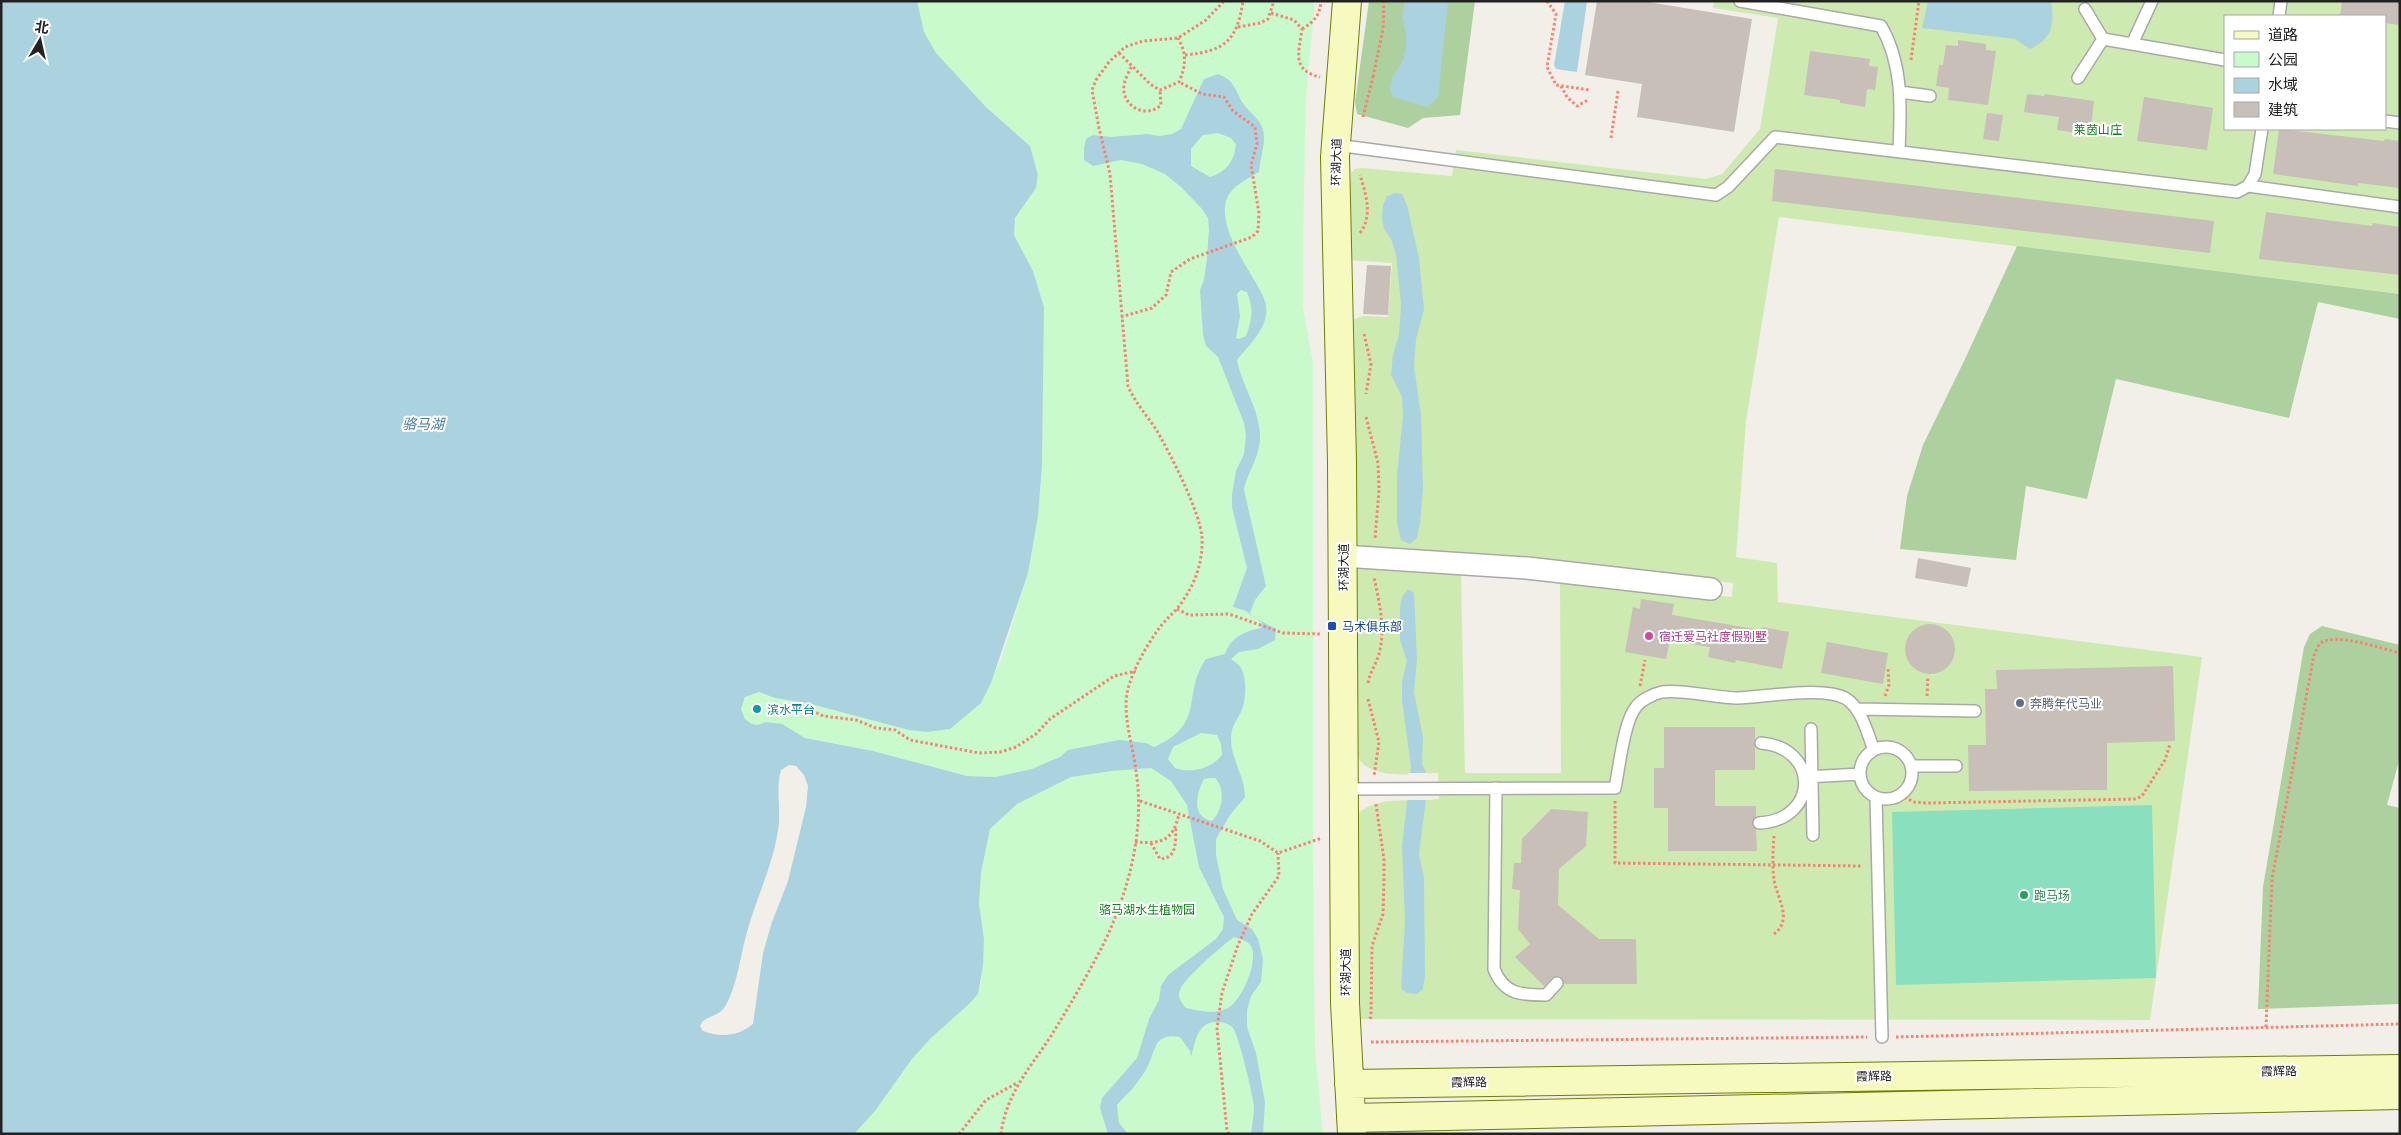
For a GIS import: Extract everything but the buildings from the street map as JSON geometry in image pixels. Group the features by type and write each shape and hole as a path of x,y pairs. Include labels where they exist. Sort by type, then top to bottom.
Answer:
{"street":[{"name":"环湖大道","path":"1347,1 1336,145 1347,1042 1351,1126"},
{"path":"1342,556 1527,568 1711,589"},
{"name":"霞辉路","path":"1349,1084 2400,1069"},
{"name":"霞辉路","path":"1351,1126 2400,1094"}],"lane":[{"path":"1740,1 1881,26 1886,35 1898,75 1900,92 1898,150"},
{"path":"2132,44 2152,1"},
{"path":"2279,15 2281,1"},
{"path":"2085,8 2103,39"},
{"path":"2103,39 2224,60"},
{"path":"2078,78 2103,39"},
{"path":"1900,92 1930,96"},
{"path":"2386,121 2400,123"},
{"path":"1336,145 1716,195 1728,187 1775,137 1898,150 2237,192 2248,186 2255,174 2262,130"},
{"path":"2248,186 2400,207"},
{"path":"1344,788 1615,788 1632,715 1636,707 1663,692 1737,698 1825,694 1844,698 1857,709 1874,750"},
{"path":"1857,709 1975,711"},
{"path":"1811,729 1808,777 1813,835"},
{"path":"1761,743 1781,746 1792,754 1808,777"},
{"path":"1881,748 1896,750 1903,754 1911,766 1910,783 1900,795 1884,799 1876,797 1864,788 1860,774 1863,760 1874,750 1881,748"},
{"path":"1911,766 1956,766"},
{"path":"1808,777 1860,774"},
{"path":"1759,823 1774,822 1791,814 1799,804 1808,777"},
{"path":"1496,788 1494,969 1503,986 1512,993 1523,995 1546,994 1557,983"},
{"path":"1876,797 1882,1037"}],"path":[{"path":"1001,1134 1018,1083 1051,1036 1105,940 1124,895 1135,842 1140,801 1129,732 1128,692 1136,671 1161,626 1177,609 1196,577 1202,560 1202,534 1194,506 1157,431 1133,398 1128,386 1110,174 1098,128 1092,90 1096,80 1125,47 1143,41 1178,38 1206,20 1224,1"},
{"path":"1185,56 1210,52 1226,44 1238,27 1244,1"},
{"path":"1238,27 1260,23 1268,19 1274,1"},
{"path":"1302,29 1313,23 1320,11 1321,1"},
{"path":"1368,94 1379,52 1384,1"},
{"path":"1547,1 1556,14 1547,67 1556,85 1590,90"},
{"path":"1898,75 1910,68 1919,1"},
{"path":"1271,13 1294,20 1302,29"},
{"path":"1302,29 1298,51 1299,63 1308,74 1326,79"},
{"path":"1160,90 1179,82 1184,71 1185,56 1178,38"},
{"path":"1119,53 1150,84 1160,90"},
{"path":"1132,67 1124,85 1126,100 1132,108 1146,111 1156,110 1161,105 1160,90"},
{"path":"1121,317 1152,308 1166,295 1171,272 1202,255 1252,237 1258,230 1259,213 1256,181 1252,165 1257,144 1255,127 1233,111 1224,97 1202,94 1179,82"},
{"path":"1560,85 1567,97 1576,106 1588,100"},
{"path":"1611,138 1618,91"},
{"path":"1177,609 1189,615 1229,614 1283,633 1326,634"},
{"path":"2266,1027 2272,879 2314,655 2320,644 2335,639 2400,653"},
{"path":"1878,709 1889,685 1888,668"},
{"path":"773,709 803,706 823,716 856,720 876,728 895,730 910,740 979,753 1000,752 1016,747 1036,734 1050,718 1114,676 1136,671"},
{"path":"1900,795 1914,802 1926,803 2136,799 2142,796 2165,760 2170,744"},
{"path":"1615,788 1615,863 1878,866"},
{"path":"1140,801 1260,841 1278,853"},
{"path":"1151,843 1156,855 1160,859 1168,859 1172,855 1175,847 1179,814"},
{"path":"1774,822 1773,865 1775,886 1784,911 1781,924 1774,934"},
{"path":"1135,842 1151,843 1170,836 1176,827"},
{"path":"1278,853 1344,830"},
{"path":"1229,1134 1227,1131 1217,1028 1222,993 1238,945 1252,914 1278,876 1278,853"},
{"path":"1347,1042 1882,1037 2400,1024"},
{"path":"959,1134 986,1100 1018,1083"}],"green space":[{"name":"骆马湖水生植物园","path":"917,1 1315,1 1306,96 1303,307 1313,363 1315,1051 1323,1134 854,1134 875,1111 912,1059 981,984 984,939 979,904 981,873 990,829 1017,804 996,777 967,776 873,751 805,738 766,722 753,724 742,716 741,705 749,694 758,692 775,698 807,703 909,730 981,703 1002,657 1028,573 1038,516 1042,466 1044,307 1033,271 1014,235 1015,218 1036,188 1038,175 1030,146 971,92 942,61 924,31"},
{"path":"1369,1 1475,1 1460,115 1423,118 1408,128 1357,114 1355,102"},
{"name":"莱茵山庄","path":"1714,1 2400,1 2400,294 1779,217 1746,421 1736,557 1777,563 1778,602 2202,657 2150,1020 1355,1019 1353,819 1371,805 1382,802 1439,799 1438,773 1392,774 1381,772 1371,769 1362,763 1356,754 1351,570 1359,565 1461,573 1465,773 1561,773 1560,579 1732,597 1733,583 1502,560 1354,548 1352,320 1363,316 1388,317 1392,263 1348,260 1351,173 1355,169 1361,168 1452,176 1456,150 1706,179 1722,174 1760,129 1778,18 1713,8"},
{"path":"2017,246 2400,294 2400,319 2318,302 2289,418 2116,379 2087,499 2026,486 2016,560 1900,549 1907,496 1923,445"},
{"path":"2322,626 2400,645 2400,757 2387,805 2400,808 2400,1004 2258,1009 2263,887 2304,647 2310,634"},
{"name":"跑马场","path":"2152,805 2156,978 1896,985 1892,812"}],"water":[{"name":"骆马湖","path":"1,1 917,1 924,32 936,53 985,106 1030,146 1038,175 1036,188 1015,218 1014,235 1033,271 1044,307 1042,466 1038,516 1028,573 991,683 981,703 950,729 927,732 909,730 807,703 775,698 759,692 745,697 741,709 745,719 752,724 757,725 766,722 782,724 805,738 873,751 967,776 996,777 1032,769 1060,757 1068,750 1119,740 1146,743 1154,747 1181,729 1187,719 1199,672 1206,659 1225,654 1231,643 1239,636 1261,628 1262,623 1256,619 1276,629 1275,640 1258,649 1239,652 1231,659 1241,668 1245,680 1244,702 1231,733 1231,745 1243,782 1245,797 1230,815 1216,839 1216,855 1223,889 1237,920 1252,929 1258,939 1263,959 1261,982 1251,996 1247,1010 1247,1027 1256,1053 1265,1102 1263,1134 1251,1134 1254,1107 1245,1066 1233,1028 1223,1023 1210,1023 1201,1029 1191,1057 1190,1051 1180,1037 1171,1036 1160,1040 1147,1068 1132,1090 1117,1105 1119,1123 1128,1134 1108,1134 1100,1108 1102,1098 1137,1058 1149,1019 1159,1000 1161,986 1168,975 1216,939 1223,929 1224,917 1199,867 1187,805 1171,781 1151,768 1071,777 1017,804 990,829 981,873 979,904 984,939 983,966 978,994 931,1038 912,1059 875,1111 854,1134 1,1134","holes":["1201,733 1217,735 1221,744 1222,755 1218,760 1201,769 1181,770 1175,768 1168,759 1173,747","789,765 796,766 804,775 808,786 806,807 788,881 772,922 763,953 753,1024 736,1033 716,1035 703,1031 700,1026 702,1022 724,1009 736,979 747,932 774,851 779,823 778,789 781,770","1215,778 1221,788 1221,805 1212,821 1205,819 1198,810 1197,798 1204,779","1234,937 1245,941 1251,946 1253,961 1244,989 1233,1004 1223,1010 1207,1012 1186,1008 1179,997 1183,984"]},
{"path":"1405,1 1448,1 1438,98 1427,107 1393,97 1390,90 1392,78 1403,61 1406,48 1406,33 1402,16"},
{"path":"1565,1 1587,2 1577,72 1556,69 1554,65"},
{"path":"1928,1 2051,1 2052,24 2043,41 2030,49 2015,39 1922,28"},
{"path":"1218,74 1228,79 1233,85 1244,105 1260,123 1264,134 1259,172 1241,183 1229,194 1225,208 1226,219 1233,242 1262,295 1266,311 1265,321 1259,333 1237,360 1260,428 1258,453 1244,490 1266,586 1255,600 1250,613 1254,617 1246,611 1233,607 1247,568 1232,507 1236,471 1244,454 1246,435 1244,423 1218,357 1206,346 1203,335 1200,290 1204,280 1207,258 1208,218 1181,187 1165,174 1142,164 1121,160 1093,166 1084,160 1086,139 1093,135 1111,137 1147,134 1160,136 1172,134 1181,129 1204,79","holes":["1218,133 1231,138 1236,145 1231,161 1225,169 1210,177 1191,166 1191,149 1203,135","1241,290 1247,292 1251,303 1251,314 1246,336 1239,339 1236,338 1240,316 1237,294"]},
{"path":"1395,193 1402,194 1407,205 1419,258 1424,310 1416,339 1414,366 1421,415 1423,489 1417,538 1410,544 1401,540 1397,523 1397,476 1403,415 1402,397 1391,375 1393,354 1399,335 1401,304 1396,255 1391,239 1384,229 1382,219 1383,205 1387,196"},
{"path":"1408,589 1414,593 1417,659 1414,692 1423,737 1422,763 1426,773 1426,799 1419,854 1424,878 1425,977 1423,989 1417,994 1407,993 1401,989 1405,921 1402,846 1411,767 1402,700 1402,682 1407,661 1400,640 1400,608 1402,597"}],"pier":[{"path":"1408,773 1428,773 1428,800 1405,800"}],"place":[{"name":"马术俱乐部","path":"1332,626"},
{"name":"宿迁爱马社度假别墅","path":"1649,636"},
{"name":"奔腾年代马业","path":"2020,703"},
{"name":"滨水平台","path":"757,709"},
{"name":"跑马场","path":"2024,895"}]}
